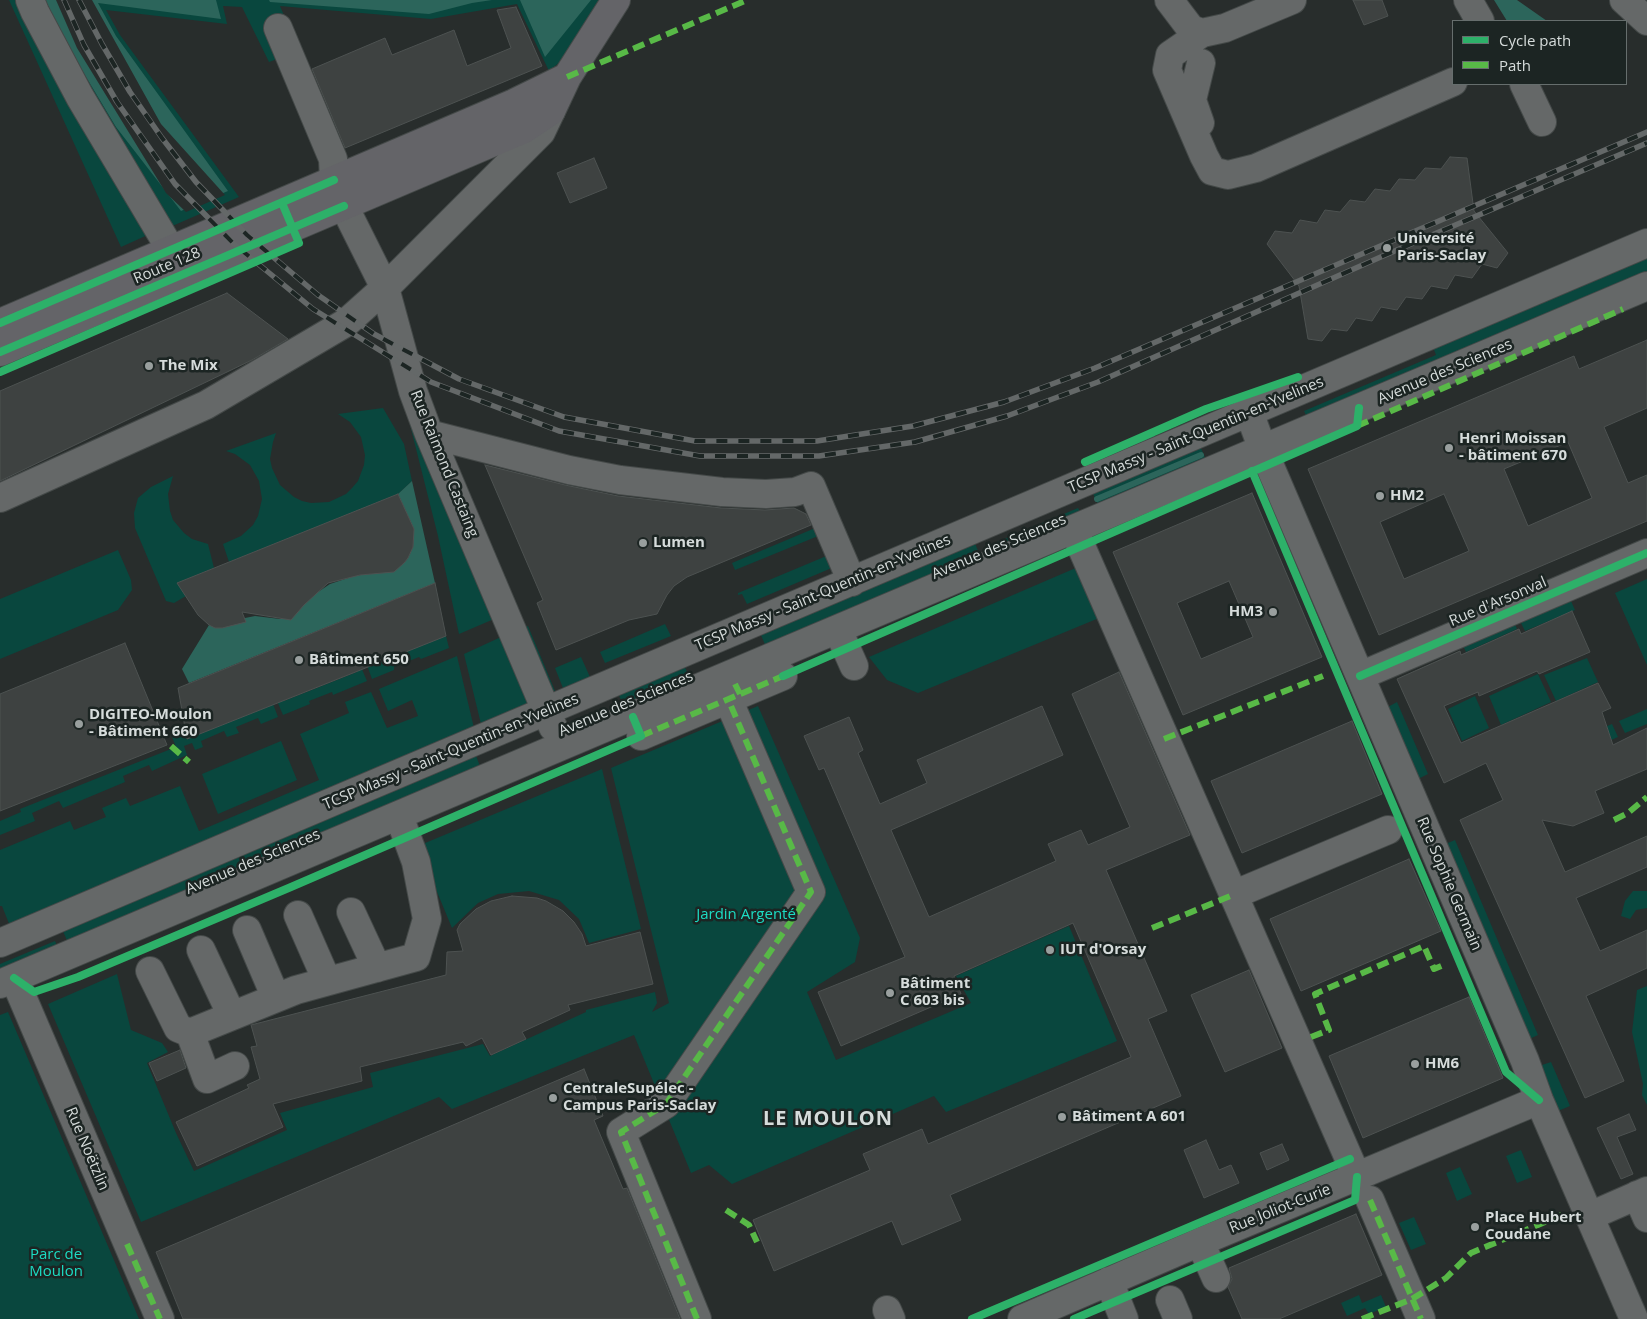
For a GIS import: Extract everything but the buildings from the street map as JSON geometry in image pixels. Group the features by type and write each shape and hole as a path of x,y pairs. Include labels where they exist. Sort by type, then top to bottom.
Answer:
{"main road":[{"path":"551,111 567,77 616,0"},
{"name":"Route 128","path":"0,323 514,103 567,77"},
{"name":"Route 128","path":"0,352 524,129 551,111"}],"street":[{"path":"30,0 80,97 171,250"},
{"path":"1169,0 1191,29 1202,33"},
{"path":"1292,0 1225,28 1202,33 1170,55 1167,70 1196,139 1212,171 1228,175 1256,168 1452,82"},
{"path":"1468,0 1479,20"},
{"path":"1624,0 1647,21"},
{"name":"Rue Raimond Castaing","path":"278,28 333,160 334,180 344,206 385,288 413,391 429,434 561,747"},
{"path":"1196,139 1201,124 1192,100 1201,63"},
{"path":"1524,85 1542,122"},
{"path":"0,498 206,405 347,322 385,288 541,132 551,111"},
{"name":"TCSP Massy - Saint-Quentin-en-Yvelines","path":"0,944 1647,244"},
{"name":"Avenue des Sciences","path":"7,981 1647,286"},
{"path":"1357,426 1623,309"},
{"name":"Rue Sophie Germain","path":"1249,412 1263,450 1634,1319"},
{"path":"429,434 569,470 669,487 740,493 795,492 811,486 852,582"},
{"path":"1074,530 1421,1319"},
{"name":"Rue d'Arsonval","path":"1360,676 1647,553"},
{"path":"838,630 854,666"},
{"path":"641,736 734,692 784,676"},
{"path":"697,1319 621,1132 666,1104 810,892 734,692"},
{"path":"150,971 178,1028 190,1033 296,990 416,957 427,919 416,862 399,816"},
{"path":"1233,895 1388,830"},
{"path":"405,911 421,942"},
{"path":"351,912 377,968"},
{"path":"298,915 327,981"},
{"path":"248,930 276,998"},
{"path":"201,950 232,1016"},
{"name":"Rue Noëtzlin","path":"7,981 160,1319"},
{"path":"190,1033 207,1079 235,1066"},
{"name":"Rue Joliot-Curie","path":"1022,1319 1200,1242 1364,1188 1539,1100"},
{"path":"1590,1216 1644,1202"},
{"path":"1200,1242 1216,1278"},
{"path":"1109,1281 1124,1319"}],"green space":[{"path":"9,0 24,0 152,233 121,247"},
{"path":"38,0 604,0 561,61 549,71 517,4 431,19 280,6 299,51 269,62 242,7 223,6 227,24 106,10 120,35 239,197 170,227"},
{"path":"1647,255 1647,275 1308,419 1304,411 1436,355 1433,347"},
{"path":"383,408 404,444 412,481 398,494 229,562 223,544 241,536 253,525 258,516 262,499 259,481 250,465 235,454 226,451 276,433 270,459 280,485 302,501 311,503 329,502 346,494 352,488 358,481 364,465 365,455 361,437 350,422 338,414"},
{"path":"409,421 494,619 459,634 438,536"},
{"path":"1200,446 1207,462 1099,507 1092,491"},
{"path":"173,476 168,494 173,520 192,539 208,544 214,568 178,583 186,596 174,603 166,601 135,528 134,513 138,498 151,487"},
{"path":"1078,508 1082,515 996,548 997,542"},
{"path":"820,526 823,534 735,570 732,563"},
{"path":"974,541 981,558 767,649 760,633"},
{"path":"118,550 131,580 132,590 118,610 0,659 0,599"},
{"path":"836,552 841,564 747,604 742,594 738,595 738,593"},
{"path":"1078,567 1099,618 918,693 887,680 869,657"},
{"path":"1647,579 1647,665 1615,593"},
{"path":"1570,599 1575,610 1525,631 1513,607"},
{"path":"1508,608 1517,629 1466,652 1456,631"},
{"path":"665,624 671,636 605,663 600,652"},
{"path":"528,626 555,691 550,693 523,628"},
{"path":"446,636 449,648 394,667 394,670 372,679 364,657 373,665"},
{"path":"501,637 530,703 481,724 464,654"},
{"path":"457,656 474,728 10,926 2,906 0,906 0,850 70,821 74,830 106,817 102,808 126,798 130,806 180,786 199,831 319,780 300,734 349,713 345,702 371,692 387,728 418,716 412,700 388,711 379,689"},
{"path":"581,657 590,677 563,688 555,668"},
{"path":"1587,658 1598,682 1556,701 1544,675"},
{"path":"358,660 367,681 333,695 332,692 309,701 310,704 283,715 274,694 284,701 357,672"},
{"path":"684,665 691,681 625,709 618,693"},
{"path":"1538,674 1551,702 1501,725 1489,696"},
{"path":"270,696 278,717 261,724 258,718 236,727 239,733 227,737 224,731 201,741 203,747 195,750 192,743 184,746 187,755 152,771 149,765 123,776 125,782 63,808 59,801 32,813 35,821 0,835 0,821 21,812 20,809 176,747 170,732 185,726 187,739 267,707"},
{"path":"1475,696 1489,728 1462,741 1448,709"},
{"path":"1397,702 1428,774 1416,780 1386,708"},
{"name":"Jardin Argenté","path":"758,706 860,938 855,962 807,992 836,1060 971,1003 956,976 1069,926 1117,1041 946,1112 934,1096 732,1184 709,1165 691,1173 634,1035 452,1109 439,1097 141,1222 48,1004 117,974 131,1030 162,1043 168,1052 147,1063 194,1171 287,1130 280,1113 373,1087 370,1073 483,1044 490,1056 586,1012 586,1010 655,992 657,1003 652,1012 669,1003 611,768"},
{"path":"1647,709 1647,724 1625,733 1619,721"},
{"path":"1612,724 1618,737 1580,754 1574,740"},
{"path":"281,741 297,780 218,814 202,774"},
{"path":"475,753 481,769 69,945 62,929"},
{"path":"602,769 641,929 589,943 579,919 559,900 529,891 498,894 478,903 452,928 418,846"},
{"path":"1455,840 1538,1035 1527,1040 1443,845"},
{"path":"1633,891 1647,891 1647,908 1636,910 1630,919 1621,916 1625,901"},
{"path":"55,941 59,950 0,975 0,964"},
{"path":"1647,986 1647,1105 1642,1095 1643,1084 1632,1032 1637,990"},
{"name":"Parc de Moulon","path":"8,1012 139,1319 0,1319 0,1015"},
{"path":"1551,1062 1570,1106 1558,1111 1539,1066"},
{"path":"1521,1150 1532,1177 1517,1183 1506,1156"},
{"path":"1460,1167 1472,1194 1457,1201 1446,1173"},
{"path":"1414,1217 1426,1244 1411,1250 1399,1223"},
{"path":"1359,1295 1362,1303 1381,1295 1386,1307 1369,1314 1365,1308 1347,1316 1341,1303"}],"shaded area":[{"path":"40,0 216,0 221,19 98,3 116,36 228,191 181,211 116,127"},
{"path":"269,0 492,0 429,14 270,2"},
{"path":"520,0 591,0 545,57"},
{"path":"1494,0 1517,0 1546,20 1506,20"},
{"path":"412,481 435,583 189,683 182,669 209,625 222,628 245,618 255,616 288,618 330,584 354,576 395,570 404,563 413,547 414,529 398,494"}],"pier":[{"path":"56,0 92,0 161,124 225,195 186,212 166,193 77,48"}],"waterway":[{"path":"1096,462 1153,438"},
{"path":"1097,499 1201,455"}],"railway":[{"path":"64,0 84,45 117,102 175,184 234,244 313,309 431,382 559,431 700,456 819,456 915,442 1007,416 1098,382 1383,256 1647,143"},
{"path":"79,0 130,92 196,182 247,235 318,295 374,334 459,379 564,417 695,441 817,441 913,426 1004,402 1095,368 1647,132"}],"marked path":[{"path":"567,77 747,0"},
{"path":"1357,426 1623,309"},
{"path":"641,736 783,676"},
{"path":"1164,739 1323,676"},
{"path":"735,684 740,694"},
{"path":"697,1319 621,1132 666,1104 811,892 728,699"},
{"path":"171,746 189,762"},
{"path":"1614,820 1628,813 1647,797"},
{"path":"1152,928 1233,895"},
{"path":"1311,1037 1329,1030 1315,994 1424,946 1434,969 1446,964"},
{"path":"1370,1200 1421,1319"},
{"path":"726,1210 749,1225 757,1242"},
{"path":"1362,1319 1412,1299 1446,1278 1471,1253 1564,1214"},
{"path":"127,1244 160,1319"}],"cycle path":[{"path":"0,323 334,180"},
{"path":"0,372 299,243 282,203"},
{"path":"0,352 344,206"},
{"path":"1085,462 1206,409 1298,377"},
{"path":"783,676 1357,426 1359,408"},
{"path":"1252,471 1506,1072 1539,1100"},
{"path":"1360,676 1647,553"},
{"path":"14,978 34,992 78,977 641,736 633,717"},
{"path":"972,1319 1350,1159"},
{"path":"1074,1319 1355,1200 1357,1177"}],"place":[{"name":"Université Paris-Saclay","path":"1387,248"},
{"name":"The Mix","path":"149,366"},
{"name":"Henri Moissan - bâtiment 670","path":"1449,448"},
{"name":"HM2","path":"1380,496"},
{"name":"Lumen","path":"643,543"},
{"name":"HM3","path":"1273,612"},
{"name":"Bâtiment 650","path":"299,660"},
{"name":"DIGITEO-Moulon - Bâtiment 660","path":"79,724"},
{"name":"IUT d'Orsay","path":"1050,950"},
{"name":"Bâtiment C 603 bis","path":"890,993"},
{"name":"HM6","path":"1415,1064"},
{"name":"CentraleSupélec - Campus Paris-Saclay","path":"553,1098"},
{"name":"Bâtiment A 601","path":"1062,1117"},
{"name":"Place Hubert Coudane","path":"1475,1227"}],"district":[{"name":"LE MOULON","path":"828,1119"}]}
